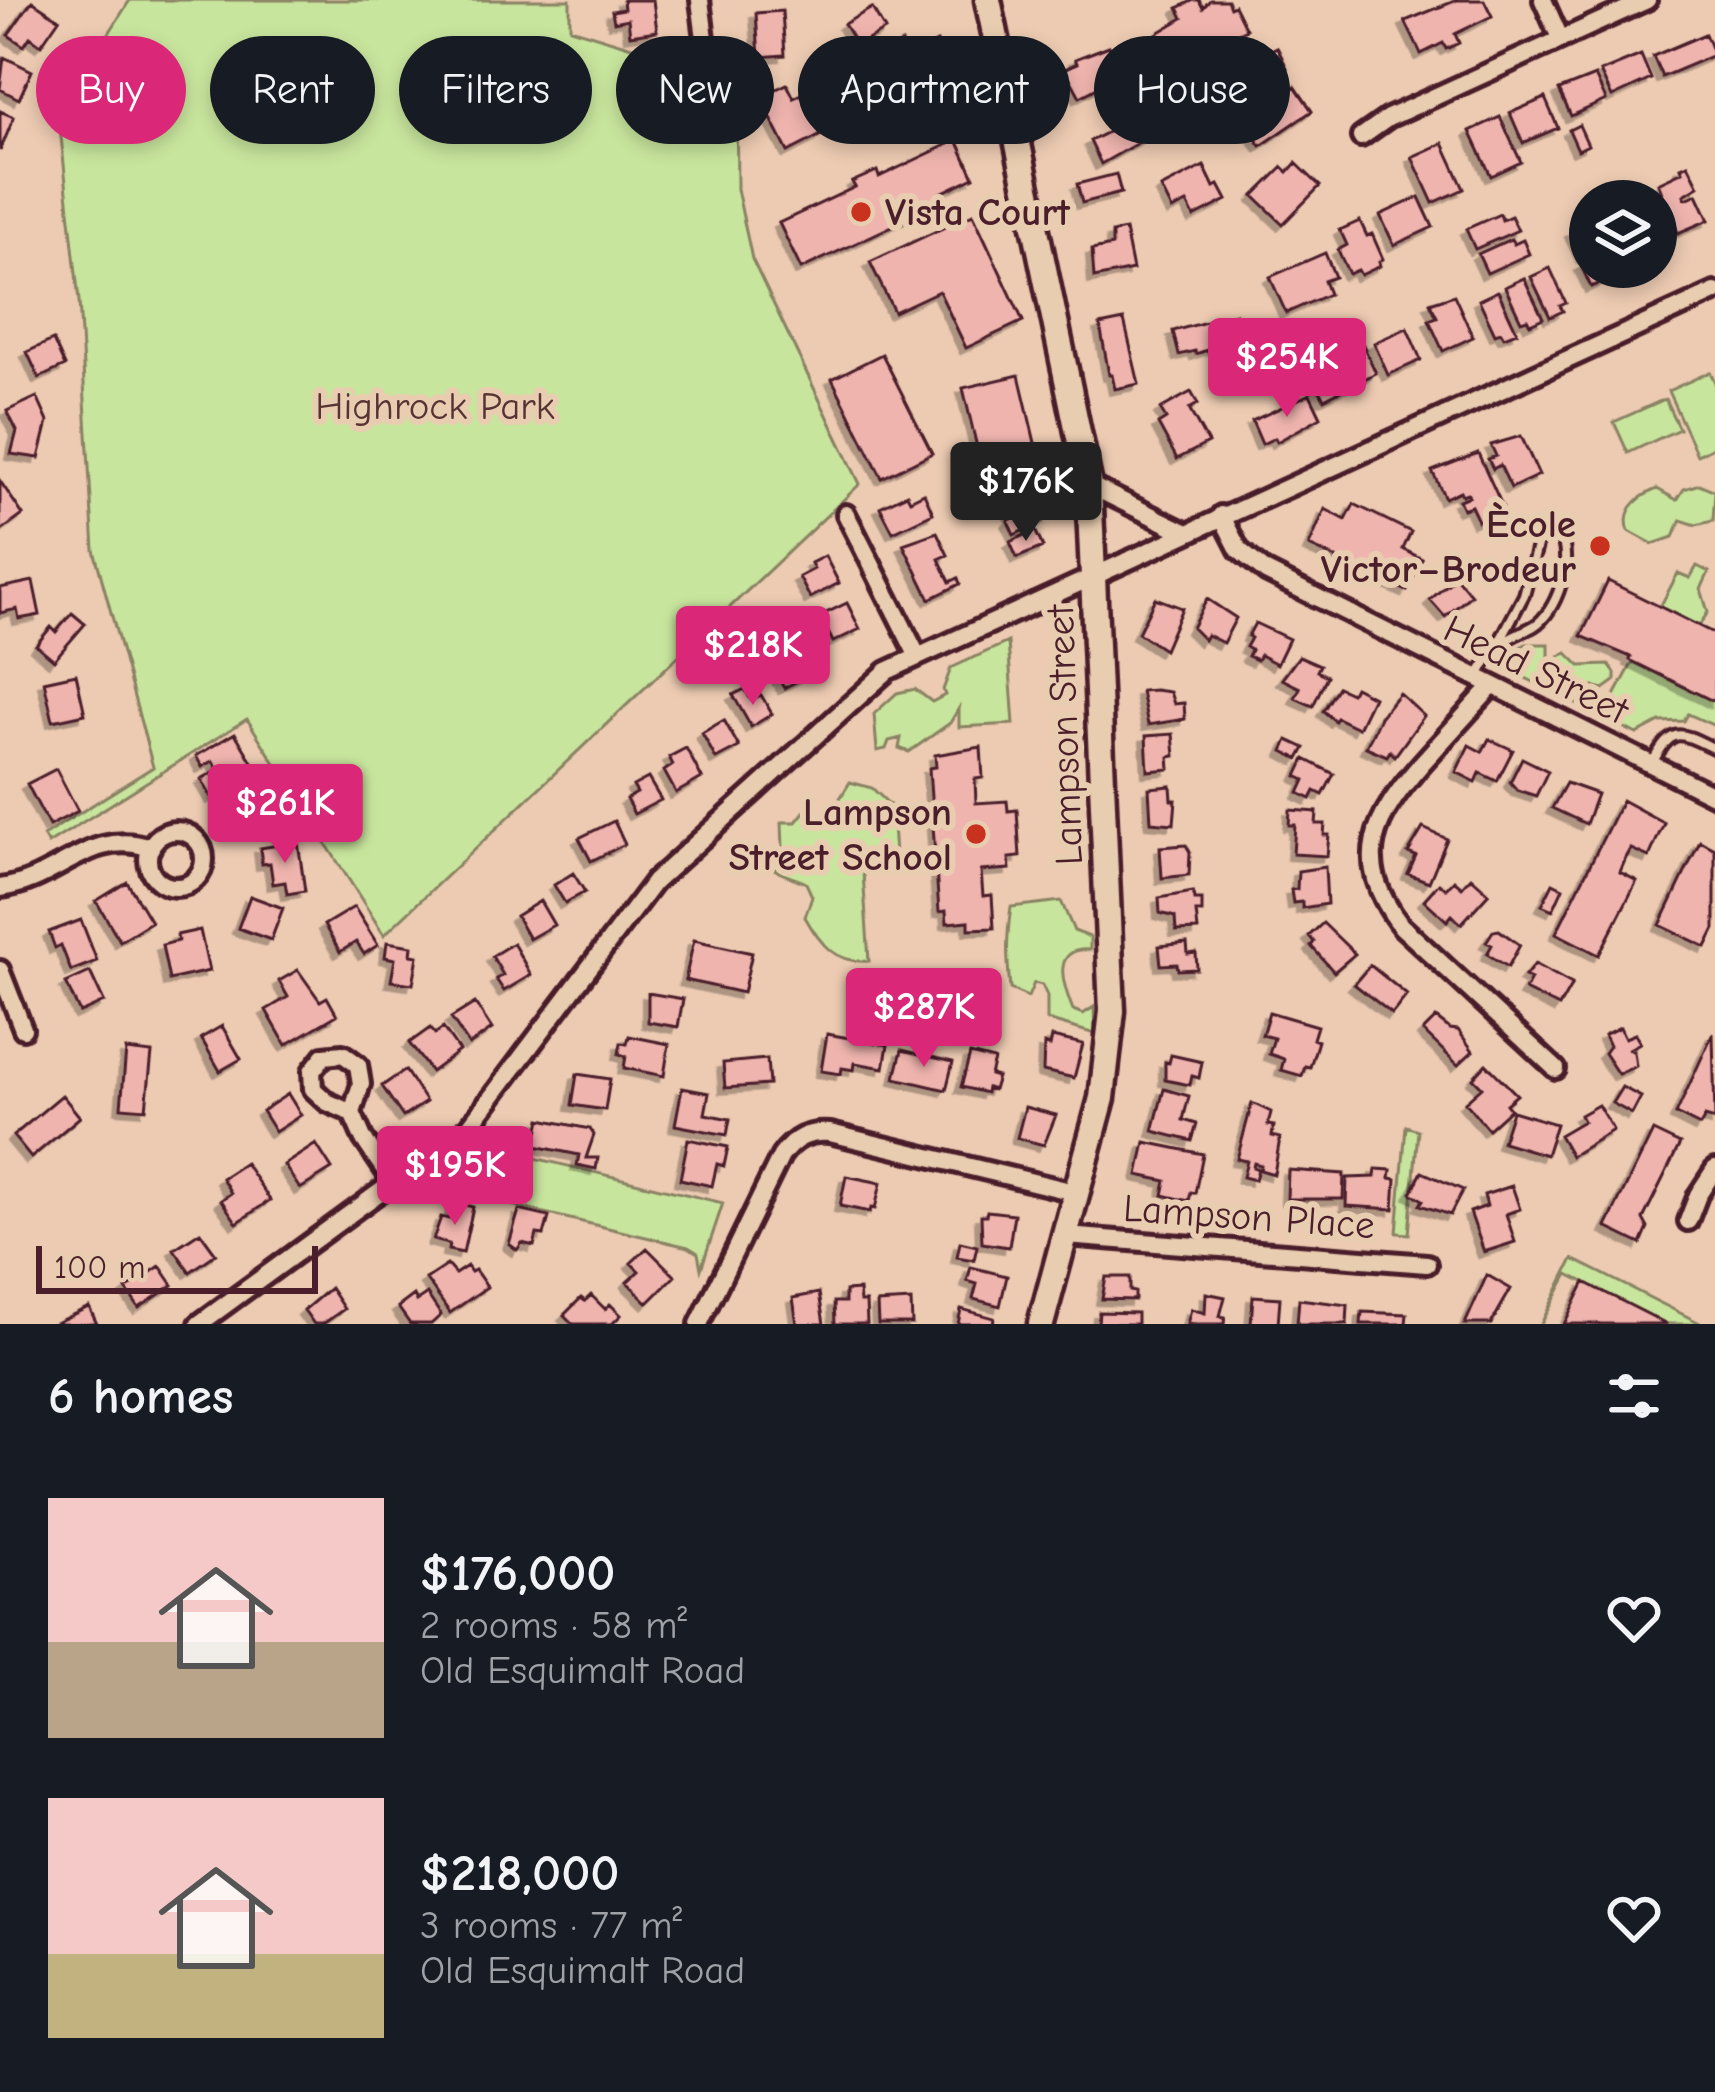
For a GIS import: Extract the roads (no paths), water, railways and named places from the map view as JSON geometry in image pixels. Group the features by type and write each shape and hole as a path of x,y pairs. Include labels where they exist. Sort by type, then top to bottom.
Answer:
{"main road":[{"name":"Lampson Street","path":"988,0 1089,485 1112,1011 1102,1099 1041,1324"}],"street":[{"path":"700,0 705,36"},
{"path":"1543,0 1560,38"},
{"path":"1361,137 1388,118 1647,0"},
{"path":"199,1324 456,1138 481,1114 654,882 861,692 917,655 1715,292"},
{"path":"1089,485 1185,532"},
{"path":"846,514 917,655"},
{"name":"Head Street","path":"1221,515 1249,561 1715,796"},
{"path":"1484,682 1397,791 1377,823 1371,862 1381,900 1401,926 1556,1069"},
{"path":"0,888 39,879 100,844 130,842 151,848"},
{"path":"0,970 23,1029"},
{"path":"352,1113 394,1185"},
{"path":"699,1324 781,1156 807,1134 830,1133 1078,1193"},
{"path":"1688,1221 1697,1195 1715,1169"},
{"name":"Lampson Place","path":"1066,1236 1427,1264"}],"lane":[{"path":"1484,682 1496,648 1524,595 1539,538 1561,538 1566,548 1563,572 1549,608 1538,625 1510,636 1496,648"},
{"path":"1651,764 1666,737 1673,734 1715,749"}],"place":[{"name":"Vista Court","path":"861,212"},
{"name":"Ècole Victor–Brodeur","path":"1600,546"},
{"name":"Lampson Street School","path":"976,834"}],"park label":[{"name":"Highrock Park","path":"435,406"}]}
